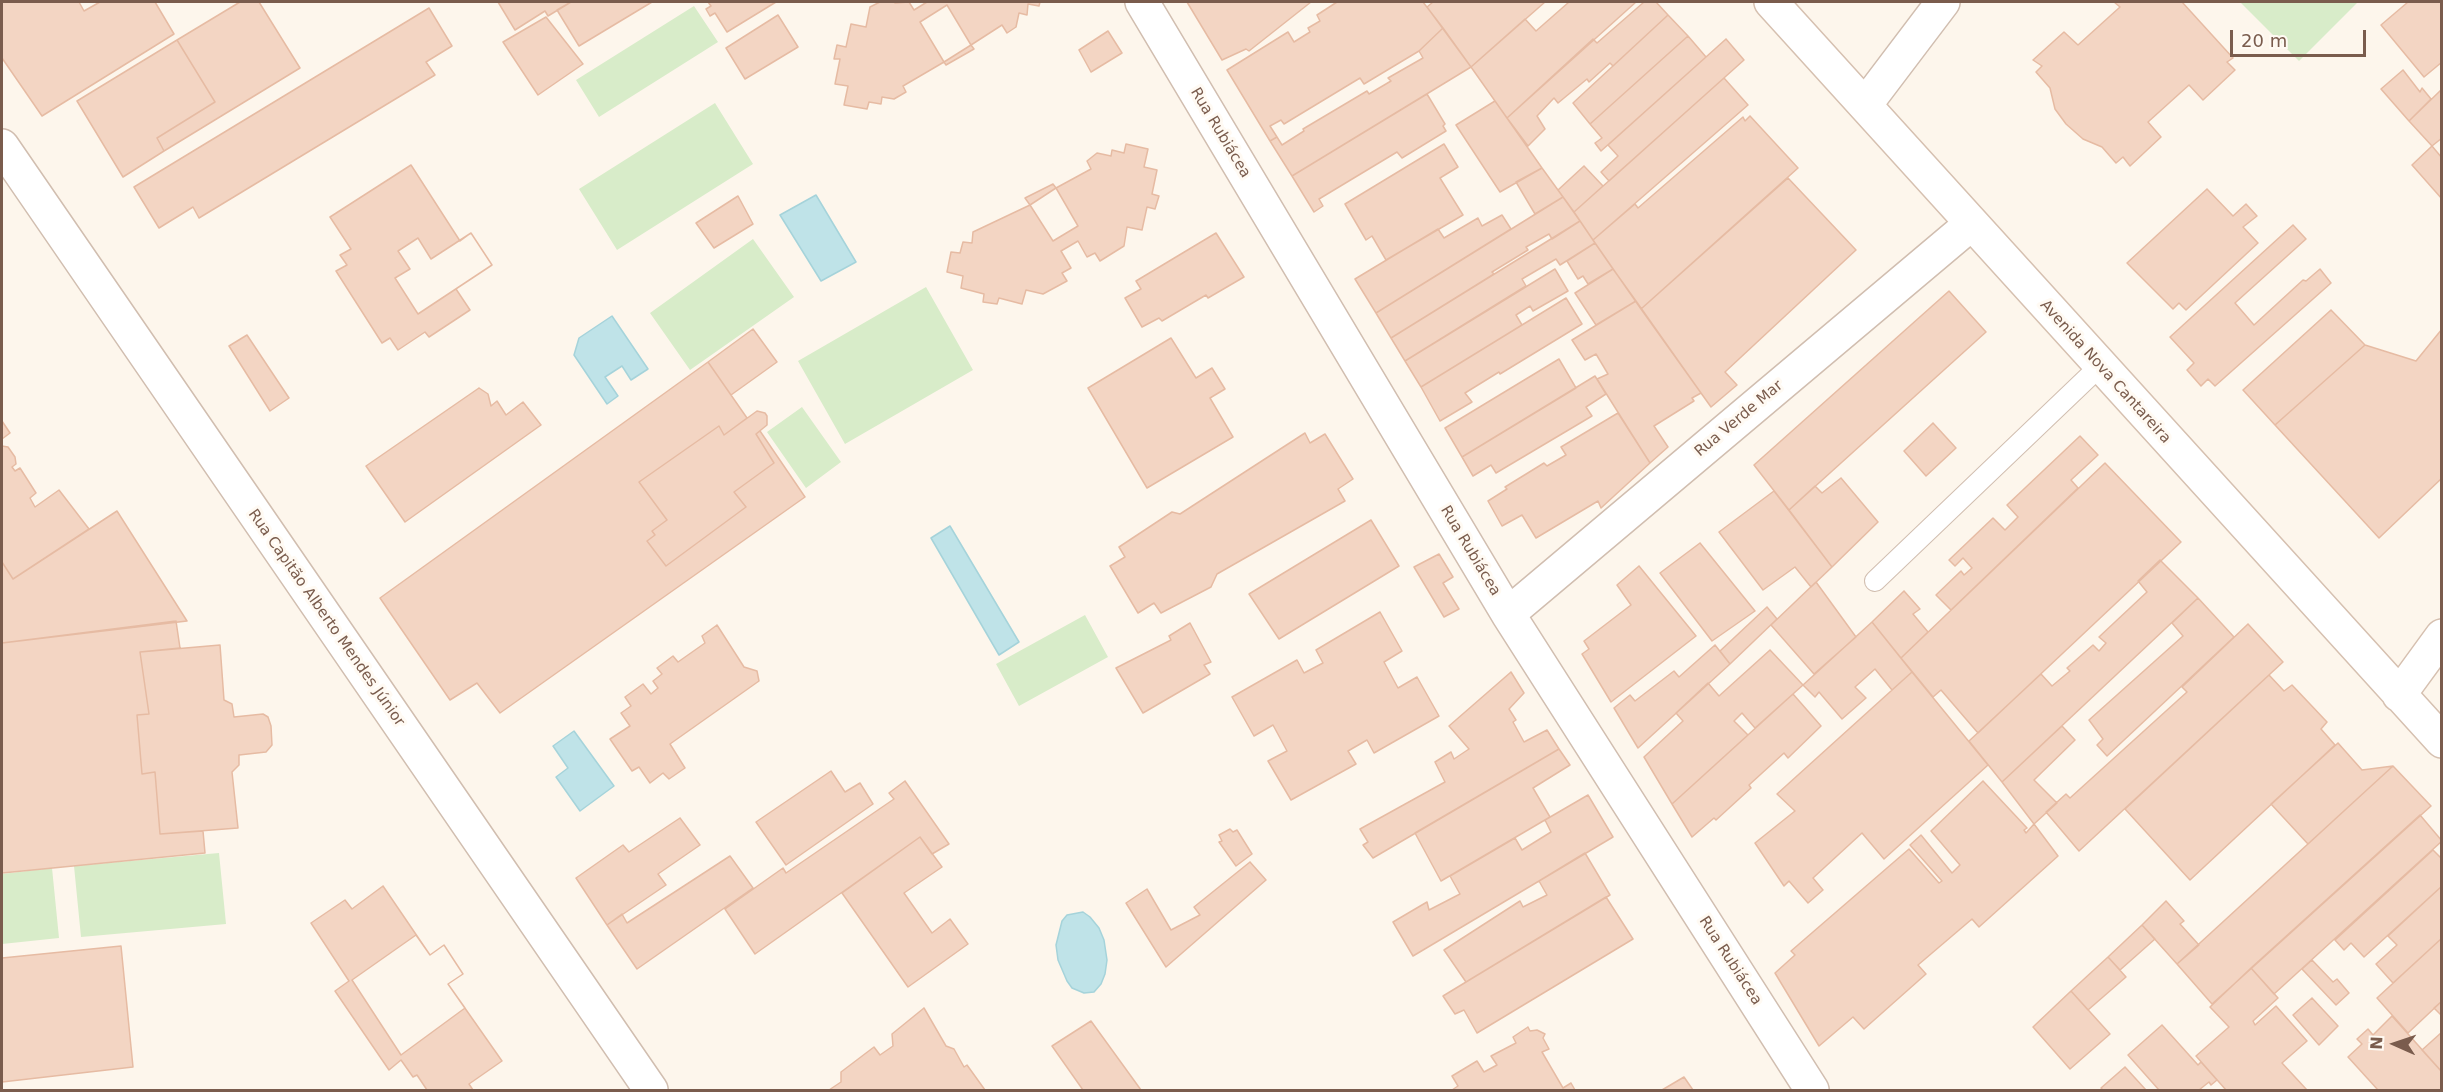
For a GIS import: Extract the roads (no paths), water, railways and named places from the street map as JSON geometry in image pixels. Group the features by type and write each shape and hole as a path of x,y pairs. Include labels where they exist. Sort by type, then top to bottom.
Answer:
{"street":[{"name":"Rua Rubiácea","path":"1142,2 1508,614 1812,1090"},
{"name":"Avenida Nova Cantareira","path":"1771,2 2442,741"},
{"path":"1865,105 1943,2"},
{"name":"Rua Capitão Alberto Mendes Júnior","path":"2,146 651,1090"},
{"name":"Rua Verde Mar","path":"1508,614 1971,224"},
{"path":"2399,695 2442,636"}],"lane":[{"path":"1875,581 2100,366"}],"water":[{"path":"816,195 856,262 821,281 780,215"},
{"path":"612,316 648,369 631,380 622,366 605,377 618,396 607,404 574,355 579,338"},
{"path":"950,526 1019,642 999,655 931,538"},
{"path":"574,731 614,786 580,811 556,777 568,768 553,746"},
{"path":"1083,912 1099,928 1104,940 1107,960 1101,984 1094,992 1084,993 1072,988 1067,981 1058,960 1056,945 1062,921 1067,915"}]}
